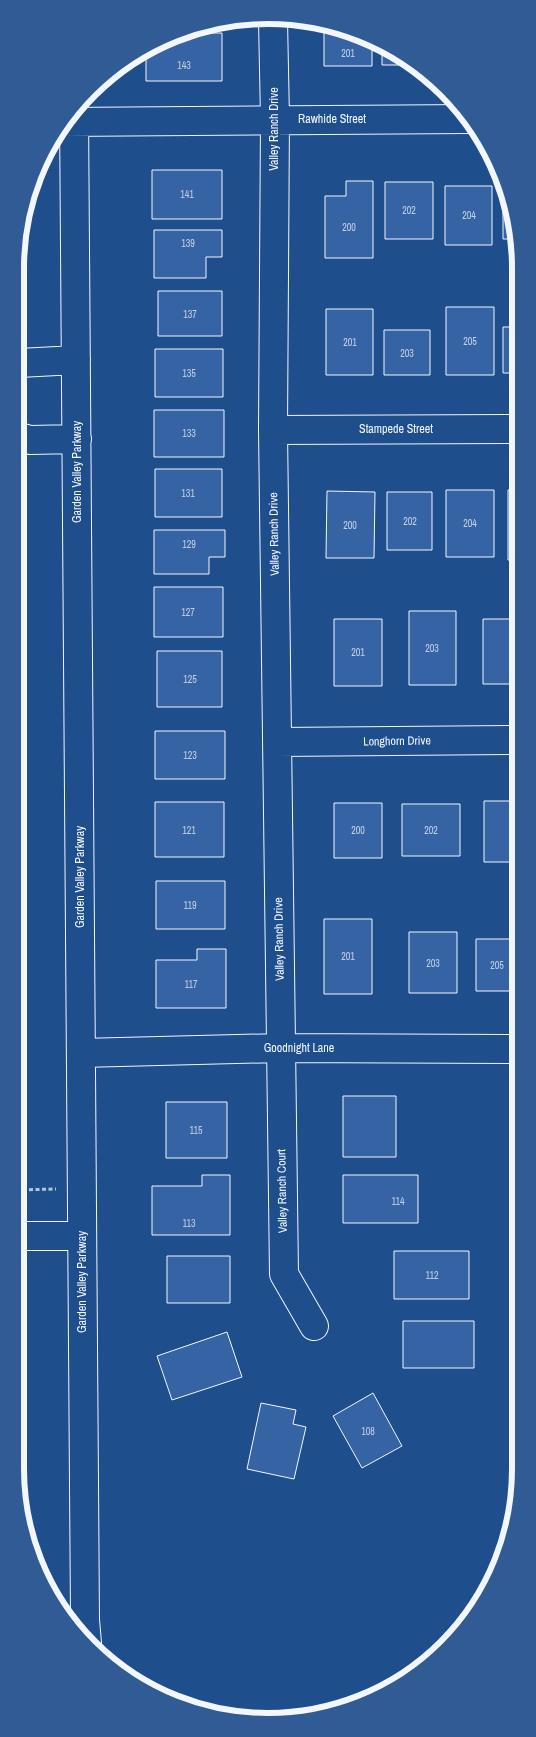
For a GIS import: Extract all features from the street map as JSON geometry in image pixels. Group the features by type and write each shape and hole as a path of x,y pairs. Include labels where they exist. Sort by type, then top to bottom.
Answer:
{"street":[{"name":"Valley Ranch Drive","path":"273,24 275,119 273,430 280,1048"},
{"name":"Rawhide Street","path":"75,118 462,119"},
{"name":"Garden Valley Parkway","path":"71,123 76,360 82,1189 75,1614"},
{"path":"24,363 76,360"},
{"name":"Stampede Street","path":"273,430 512,429"},
{"path":"24,438 30,440 76,439"},
{"name":"Longhorn Drive","path":"276,742 512,740"},
{"name":"Goodnight Lane","path":"81,1053 280,1048 512,1049"},
{"name":"Valley Ranch Court","path":"280,1048 284,1274 314,1326"},
{"path":"24,1236 82,1236"}],"path":[{"path":"24,1190 82,1189"}],"building":[{"path":"324,30 372,47 372,66 324,66"},
{"path":"202,33 222,33 222,81 146,81 146,56 175,42"},
{"path":"382,52 404,65 382,65"},
{"path":"152,170 222,170 222,219 152,219"},
{"path":"346,181 373,181 373,258 325,258 325,196 346,196"},
{"path":"385,182 433,182 433,239 385,239"},
{"path":"445,186 492,186 492,245 445,245"},
{"path":"503,202 510,239 503,239"},
{"path":"154,230 222,230 222,257 206,257 206,278 154,278"},
{"path":"158,291 222,291 222,336 158,336"},
{"path":"446,307 494,307 494,375 446,375"},
{"path":"326,309 373,309 373,375 326,375"},
{"path":"503,327 512,327 512,373 503,373"},
{"path":"384,330 430,330 430,375 384,375"},
{"path":"155,349 223,349 223,397 155,397"},
{"path":"154,410 224,410 224,457 154,457"},
{"path":"155,469 222,469 222,517 155,517"},
{"path":"446,490 494,490 494,557 446,557"},
{"path":"508,490 512,490 512,560 508,560"},
{"path":"327,491 375,492 374,558 326,558"},
{"path":"387,492 432,492 432,550 387,550"},
{"path":"154,530 225,530 225,557 209,557 209,574 154,574"},
{"path":"154,587 223,587 223,637 154,637"},
{"path":"409,611 456,611 456,685 409,685"},
{"path":"334,619 382,619 382,686 334,686"},
{"path":"483,619 512,619 512,684 483,684"},
{"path":"157,651 222,651 222,707 157,707"},
{"path":"155,731 225,731 225,779 155,779"},
{"path":"484,801 512,801 512,862 484,862"},
{"path":"155,802 224,802 224,857 155,857"},
{"path":"334,803 382,803 382,858 334,858"},
{"path":"402,804 460,804 460,856 402,856"},
{"path":"156,881 225,881 225,929 156,929"},
{"path":"324,919 372,919 372,994 324,994"},
{"path":"409,932 457,932 457,993 409,993"},
{"path":"476,939 512,939 512,991 476,991"},
{"path":"197,949 226,949 226,1008 156,1008 156,960 197,960"},
{"path":"343,1096 396,1096 396,1157 343,1157"},
{"path":"166,1102 227,1102 227,1158 166,1158"},
{"path":"202,1175 230,1175 230,1235 152,1235 152,1186 202,1186"},
{"path":"343,1175 418,1175 418,1223 343,1223"},
{"path":"394,1251 469,1251 469,1299 394,1299"},
{"path":"167,1256 230,1256 230,1303 167,1303"},
{"path":"403,1321 474,1321 474,1368 403,1368"},
{"path":"227,1332 242,1377 172,1400 157,1356"},
{"path":"373,1393 402,1446 362,1468 333,1416"},
{"path":"261,1403 296,1410 293,1424 306,1427 294,1479 247,1469"}]}
